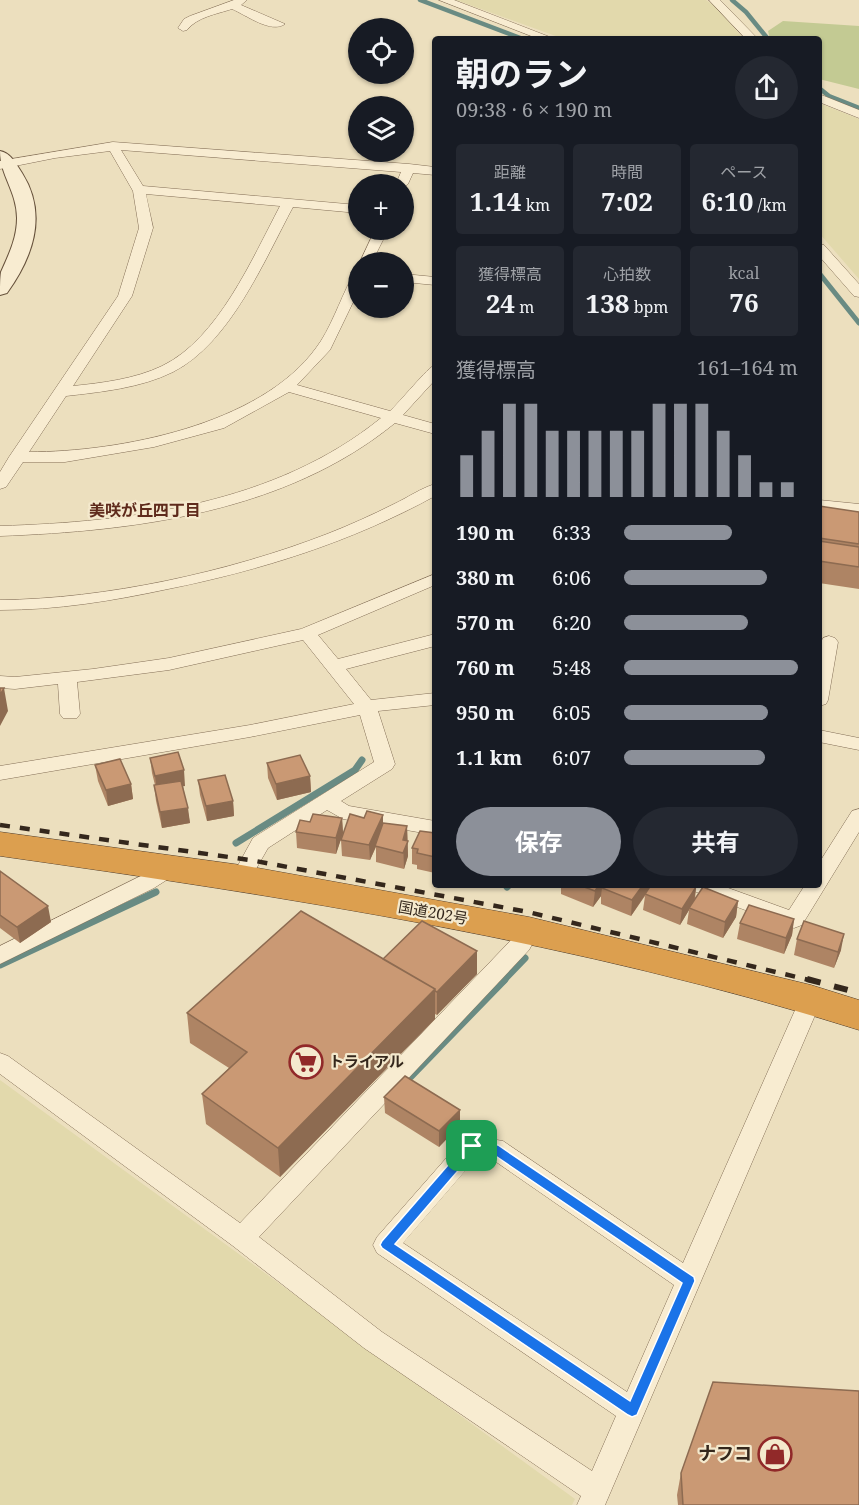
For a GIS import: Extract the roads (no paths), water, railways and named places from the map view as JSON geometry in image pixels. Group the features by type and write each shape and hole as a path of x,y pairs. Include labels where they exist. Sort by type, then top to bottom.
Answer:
{"highway":[{"name":"国道202号","path":"0,844 241,878 529,930 811,999 859,1015"}],"street":[{"path":"444,0 541,36"},
{"path":"714,0 749,36"},
{"path":"183,28 188,21 194,18 238,2 270,23 280,24"},
{"path":"822,99 859,114"},
{"path":"0,484 125,296 146,228 138,190 113,146"},
{"path":"2,162 113,146 432,171"},
{"path":"0,289 19,258 27,231 22,187 2,162"},
{"path":"407,174 410,168"},
{"path":"138,190 348,208"},
{"path":"61,392 115,387 169,368 197,350 232,305 288,204"},
{"path":"822,251 859,293"},
{"path":"414,279 432,280"},
{"path":"18,457 65,457 148,444 218,425 287,387 323,350 348,299"},
{"path":"0,531 62,530 117,525 225,502 280,483 331,458 372,434 393,417 432,374"},
{"path":"287,387 432,428"},
{"path":"0,605 91,599 254,565 324,542 392,514 432,491"},
{"path":"822,505 859,509"},
{"path":"0,682 15,683 67,678 169,664 307,633 432,582"},
{"path":"241,878 260,843 385,764 368,709 307,633"},
{"path":"335,666 432,641"},
{"path":"822,683 829,642"},
{"path":"67,678 70,714"},
{"path":"0,773 387,704 432,699"},
{"path":"822,737 859,744"},
{"path":"328,801 343,812 432,827"},
{"path":"822,875 859,816"},
{"path":"0,956 147,883 169,869"},
{"path":"706,888 794,920 814,888"},
{"path":"242,1238 513,953 529,930"},
{"path":"0,1062 242,1238 373,1340 594,1498 811,999"},
{"path":"632,1411 386,1245 472,1146 494,1148 689,1281"}],"waterway":[{"path":"420,0 515,36"},
{"path":"732,0 746,12 766,36"},
{"path":"822,90 829,96 859,108"},
{"path":"822,277 859,323"},
{"path":"236,843 355,770 362,760"},
{"path":"0,965 156,892"},
{"path":"503,981 525,958"},
{"path":"410,1076 504,979"}],"railway":[{"path":"0,825 250,860 528,912 813,981"},
{"path":"807,979 859,993"}],"place":[{"name":"トライアル","path":"306,1062"},
{"name":"ナフコ","path":"775,1454"}],"district":[{"name":"美咲が丘四丁目","path":"145,510"}]}
